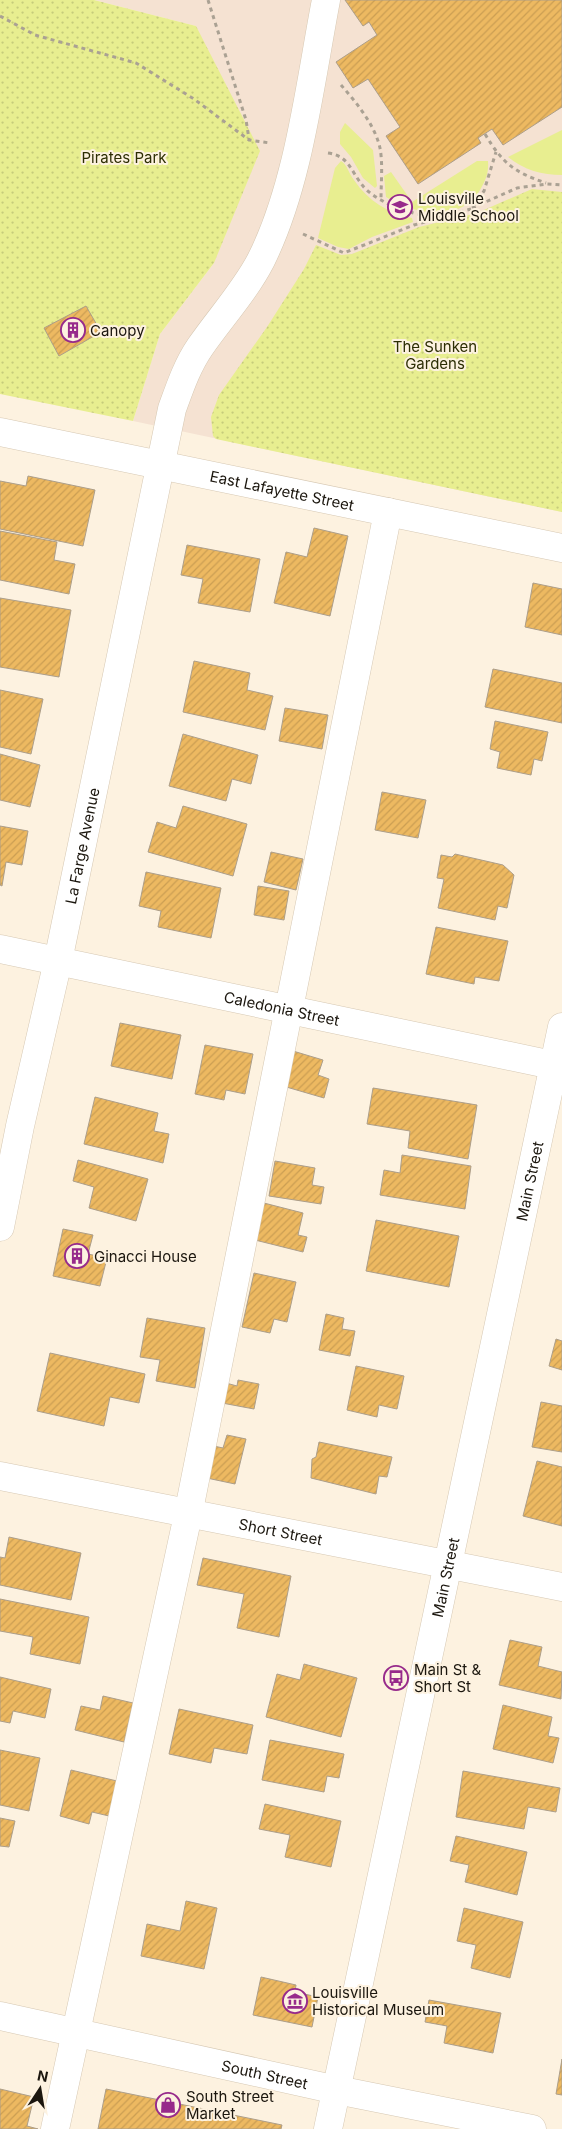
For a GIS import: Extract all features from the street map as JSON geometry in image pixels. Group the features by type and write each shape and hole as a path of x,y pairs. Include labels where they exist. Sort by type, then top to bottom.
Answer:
{"street":[{"name":"La Farge Avenue","path":"0,1227 20,1126 58,961 172,409 183,377 199,349 260,261 278,221 297,148 326,0"},
{"name":"East Lafayette Street","path":"0,432 562,548"},
{"path":"55,2129 188,1515 388,512"},
{"name":"Caledonia Street","path":"0,949 558,1066"},
{"name":"Main Street","path":"328,2129 558,1066 562,1027"},
{"name":"Short Street","path":"0,1476 188,1515 449,1563 562,1587"},
{"name":"South Street","path":"0,2016 337,2090 532,2129"}],"path":[{"path":"208,0 246,120 249,140"},
{"path":"0,16 35,35 136,62 194,99 249,140 342,156 348,161 363,186 381,200 402,210 432,218"},
{"path":"317,49 339,83 358,105 376,137 380,148 381,200"},
{"path":"485,134 506,164 519,174 547,184"},
{"path":"471,209 484,191 496,152"},
{"path":"278,221 344,253 432,218 471,209 518,188 547,184 562,185"}],"shaded area":[{"name":"Louisville Middle School","path":"94,0 562,0 562,512 133,421 160,334 214,263 196,26"}],"green space":[{"name":"Pirates Park","path":"0,0 94,0 196,26 260,151 214,263 160,334 133,421 0,394"},
{"path":"345,123 373,150 377,186 375,188 363,178 351,157 340,144 340,132"},
{"path":"562,130 562,175 534,171 508,157"},
{"path":"341,161 345,164 352,178 372,200 395,213 412,218 413,222 372,237 349,249 338,247 318,238 335,168"},
{"path":"477,161 488,161 487,176 480,190 471,201 461,208 436,213 410,208 386,197 384,176 391,172 412,202"},
{"name":"The Sunken Gardens","path":"532,189 562,192 562,512 216,439 213,436 211,417 219,395 267,327 304,269 316,245 341,255 352,254 419,227 477,213"}],"building":[{"name":"Louisville Middle School","path":"345,0 562,0 562,107 503,145 492,129 478,138 481,143 418,184 386,136 400,127 368,79 353,88 336,62 377,35 369,22 363,26"},
{"name":"Canopy","path":"86,306 101,332 59,356 44,328"},
{"path":"28,476 95,490 83,546 0,529 0,481 26,486"},
{"path":"314,528 348,536 330,616 274,603 286,552 307,557"},
{"path":"0,531 57,542 54,560 75,564 69,594 0,580"},
{"path":"187,545 260,559 250,612 198,603 203,579 181,575"},
{"path":"533,583 562,589 562,635 525,627"},
{"path":"0,598 71,610 59,677 0,667"},
{"path":"194,661 250,673 247,690 273,696 265,730 183,712"},
{"path":"493,669 562,683 562,723 485,707"},
{"path":"0,690 43,699 31,754 0,747"},
{"path":"285,708 328,715 322,749 279,741"},
{"path":"495,721 548,732 542,761 534,759 531,775 497,768 500,752 490,749"},
{"path":"183,734 258,755 251,784 232,779 226,801 169,786"},
{"path":"0,754 40,765 30,807 0,800"},
{"path":"382,792 426,800 418,838 375,830"},
{"path":"183,806 247,824 233,876 148,852 157,822 176,828"},
{"path":"0,826 28,831 22,865 6,862 2,886 0,885"},
{"path":"271,852 303,859 296,890 264,882"},
{"path":"455,854 503,865 514,875 507,908 498,906 495,920 438,908 444,879 437,878 441,855 452,857"},
{"path":"146,872 221,888 211,938 158,927 161,911 139,906"},
{"path":"258,886 289,891 284,920 254,915"},
{"path":"436,927 508,941 499,981 475,977 474,984 426,974"},
{"path":"120,1023 181,1035 172,1079 111,1066"},
{"path":"205,1045 253,1054 245,1094 226,1090 224,1100 195,1094"},
{"path":"293,1051 323,1060 318,1075 329,1079 324,1098 283,1086"},
{"path":"373,1088 477,1105 468,1159 408,1148 410,1131 367,1124"},
{"path":"95,1097 158,1113 154,1131 169,1134 163,1163 84,1144"},
{"path":"402,1155 471,1166 465,1209 380,1195 384,1170 400,1173"},
{"path":"78,1160 148,1179 136,1221 89,1208 94,1187 73,1181"},
{"path":"275,1161 315,1168 312,1185 324,1187 321,1204 269,1196"},
{"path":"260,1202 303,1213 298,1235 307,1237 303,1252 251,1239"},
{"path":"376,1220 459,1236 449,1287 366,1271"},
{"name":"Ginacci House","path":"63,1229 93,1235 88,1254 107,1258 100,1286 53,1276"},
{"path":"254,1273 296,1282 287,1322 274,1319 270,1333 242,1327"},
{"path":"326,1314 344,1318 342,1329 355,1331 350,1356 319,1350"},
{"path":"147,1318 205,1328 195,1388 156,1381 160,1360 140,1357"},
{"path":"556,1339 562,1341 562,1370 549,1366"},
{"path":"50,1353 145,1374 139,1403 110,1397 104,1426 37,1411"},
{"path":"356,1366 404,1376 397,1409 379,1405 377,1417 347,1410"},
{"path":"238,1380 259,1384 254,1409 222,1403 226,1383 237,1386"},
{"path":"541,1402 562,1406 562,1452 532,1447"},
{"path":"227,1435 246,1439 235,1484 202,1477 209,1445 223,1448"},
{"path":"319,1442 392,1457 387,1477 379,1476 376,1494 311,1478 312,1459 316,1457"},
{"path":"537,1461 562,1467 562,1526 523,1516"},
{"path":"9,1537 81,1553 71,1600 0,1585 0,1557 5,1558"},
{"path":"203,1558 291,1576 279,1637 237,1628 244,1594 197,1585"},
{"path":"0,1599 89,1617 80,1664 30,1654 33,1637 0,1631"},
{"path":"510,1640 542,1647 538,1666 562,1672 561,1699 499,1685"},
{"path":"304,1664 357,1678 341,1737 266,1717 277,1674 300,1680"},
{"path":"0,1677 51,1689 45,1718 13,1711 10,1723 0,1721"},
{"path":"103,1696 133,1703 124,1742 75,1730 81,1706 100,1710"},
{"path":"503,1705 552,1717 548,1736 559,1738 553,1763 493,1749"},
{"path":"179,1709 253,1725 247,1754 214,1748 211,1763 169,1754"},
{"path":"270,1740 344,1754 339,1778 327,1776 324,1792 262,1780"},
{"path":"0,1750 40,1758 29,1811 0,1805"},
{"path":"71,1770 117,1781 109,1816 92,1812 89,1824 60,1816"},
{"path":"463,1771 560,1788 556,1812 528,1807 524,1829 456,1817"},
{"path":"265,1804 341,1821 331,1867 285,1857 290,1835 259,1829"},
{"path":"0,1818 15,1821 9,1847 0,1846"},
{"path":"456,1836 527,1852 517,1895 465,1882 469,1865 450,1861"},
{"path":"186,1901 217,1908 204,1969 141,1956 147,1924 180,1931"},
{"path":"464,1908 523,1922 510,1978 471,1968 476,1945 457,1941"},
{"path":"261,1977 296,1985 295,1992 318,1997 312,2027 253,2015"},
{"path":"429,2000 501,2013 493,2053 444,2043 447,2026 425,2022"},
{"path":"562,2059 562,2095 556,2094"},
{"path":"0,2089 34,2097 27,2126 38,2129 0,2129"},
{"path":"106,2089 282,2125 281,2129 98,2129"}],"place":[{"name":"Louisville Middle School","path":"400,207"},
{"name":"Canopy","path":"73,330"},
{"name":"Ginacci House","path":"77,1256"},
{"name":"Main St & Short St","path":"396,1678"},
{"name":"Louisville Historical Museum","path":"295,2001"},
{"name":"South Street Market","path":"168,2105"}]}
